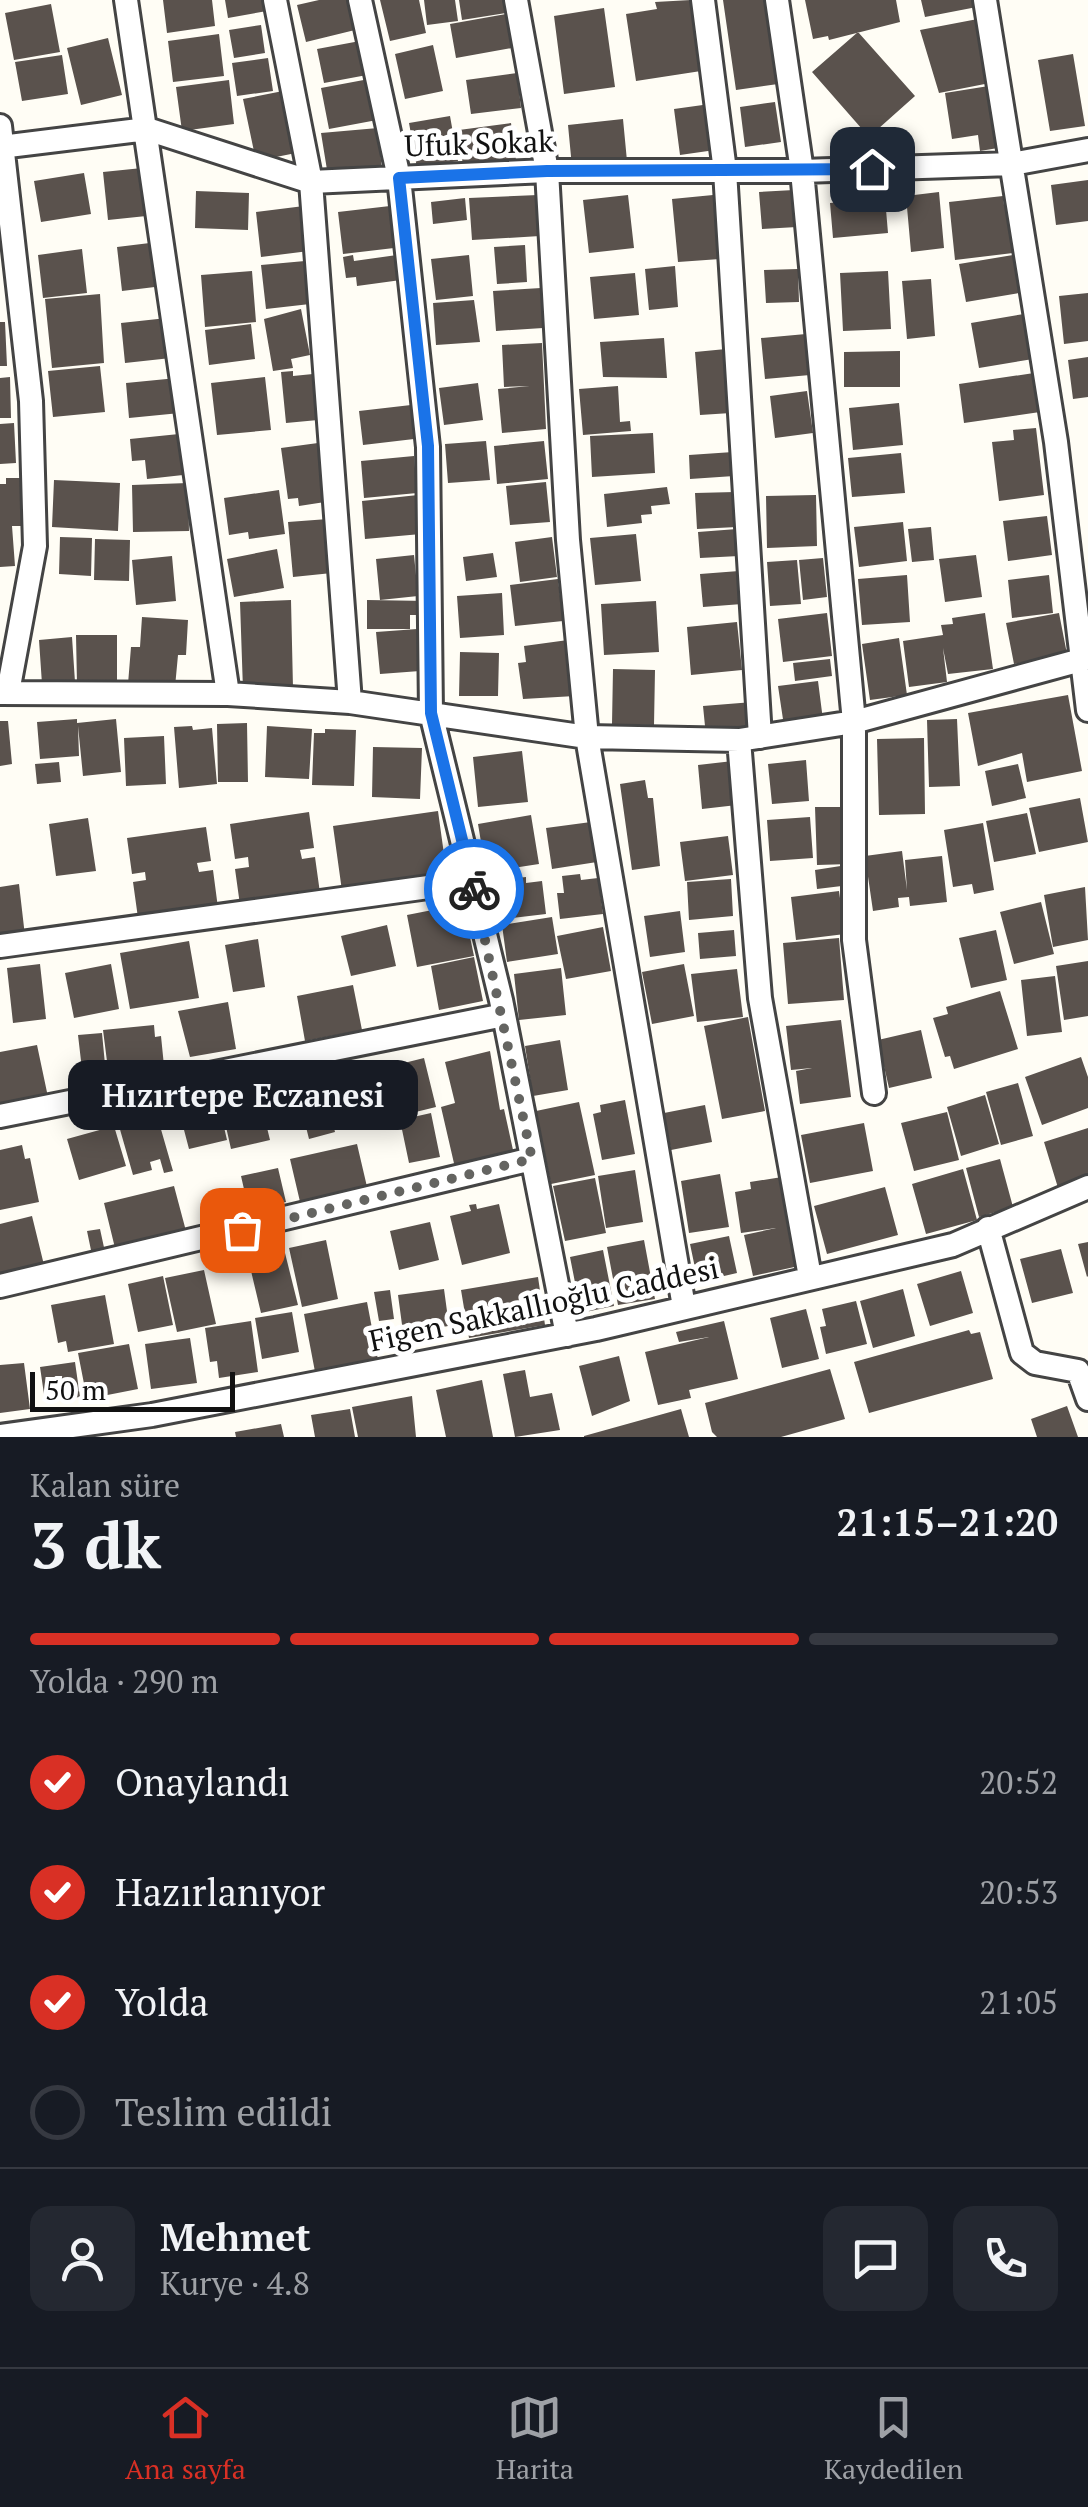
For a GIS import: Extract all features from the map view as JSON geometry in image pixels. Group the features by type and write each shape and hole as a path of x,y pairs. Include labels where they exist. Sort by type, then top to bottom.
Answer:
{"street":[{"path":"126,0 228,694"},
{"path":"275,0 312,182 350,702"},
{"path":"360,0 399,178 428,446 431,713 504,1015 566,1335"},
{"path":"516,0 547,171 568,540 588,737 684,1307"},
{"path":"703,0 725,171 760,998 810,1276"},
{"path":"777,0 802,171 854,722 854,940 874,1092"},
{"path":"985,0 1056,442 1085,658 1088,710"},
{"name":"Ufuk Sokak","path":"1,140 147,128 312,182 547,171 802,171 1012,164 1088,150"},
{"path":"1,140 31,401 35,546 4,692 228,694 350,702 588,737 749,739 854,722 1085,658"},
{"path":"0,946 472,881"},
{"path":"0,1116 504,1015"},
{"path":"0,1286 532,1159"},
{"name":"Figen Sakkallıoğlu Caddesi","path":"0,1436 66,1432 566,1335 953,1245 1088,1187"},
{"path":"988,1228 1022,1353 1034,1363 1078,1372 1088,1399"}],"building":[{"path":"163,0 212,0 215,26 167,33"},
{"path":"225,0 265,0 267,11 228,18"},
{"path":"347,0 355,30 306,42 297,5"},
{"path":"380,0 419,0 426,33 390,41"},
{"path":"424,0 455,0 458,21 427,25"},
{"path":"459,0 504,0 506,13 462,20"},
{"path":"691,0 701,71 636,81 626,14 657,9 655,2"},
{"path":"723,0 765,0 778,84 736,90"},
{"path":"805,0 896,0 900,22 829,40 828,36 813,39"},
{"path":"921,0 981,0 982,6 925,17"},
{"path":"51,4 60,52 14,60 5,13"},
{"path":"604,8 615,87 564,94 554,16"},
{"path":"506,14 512,48 456,58 450,24"},
{"path":"983,18 995,82 939,93 920,30"},
{"path":"261,25 265,53 234,58 229,30"},
{"path":"858,32 915,96 869,137 812,72"},
{"path":"219,34 224,76 173,82 168,41"},
{"path":"108,38 122,95 81,105 67,48"},
{"path":"360,41 367,75 324,83 317,49"},
{"path":"433,45 443,91 405,99 395,54"},
{"path":"1073,54 1085,126 1050,131 1038,60"},
{"path":"62,55 68,94 22,101 15,62"},
{"path":"268,58 273,91 237,96 232,63"},
{"path":"517,73 521,108 471,114 466,80"},
{"path":"369,79 377,120 329,129 321,88"},
{"path":"229,80 234,124 182,131 176,87"},
{"path":"995,85 1004,147 980,151 978,135 952,139 945,93"},
{"path":"283,91 296,153 256,161 243,99"},
{"path":"775,102 781,142 745,147 740,107"},
{"path":"710,104 715,150 680,155 674,109"},
{"path":"450,116 458,161 417,168 409,123"},
{"path":"623,119 627,161 572,167 568,125"},
{"path":"511,123 516,160 463,167 459,130"},
{"path":"378,128 382,171 328,176 321,133"},
{"path":"152,167 156,215 108,220 103,172"},
{"path":"84,173 91,214 41,222 34,181"},
{"path":"1088,180 1088,221 1056,225 1051,185"},
{"path":"794,190 797,227 762,229 759,192"},
{"path":"196,191 249,193 248,230 195,228"},
{"path":"939,192 944,248 911,252 906,196"},
{"path":"538,195 540,236 472,240 469,198"},
{"path":"628,195 634,248 589,253 583,200"},
{"path":"713,195 720,259 678,262 672,199"},
{"path":"1003,196 1004,205 1008,204 1013,253 955,260 949,202"},
{"path":"465,198 467,220 433,224 431,202"},
{"path":"885,198 888,233 833,238 830,203"},
{"path":"304,206 309,251 261,257 256,212"},
{"path":"390,206 394,248 343,254 338,212"},
{"path":"158,242 163,286 122,291 117,247"},
{"path":"525,245 527,282 497,284 494,247"},
{"path":"82,249 87,293 43,298 38,255"},
{"path":"353,255 354,261 397,255 401,280 357,286 356,277 346,278 343,257"},
{"path":"469,255 473,296 436,300 431,259"},
{"path":"1013,255 1019,293 966,302 959,264"},
{"path":"305,261 310,304 266,309 261,265"},
{"path":"675,266 678,307 649,310 645,269"},
{"path":"798,269 799,302 766,303 764,270"},
{"path":"252,271 256,322 205,327 201,275"},
{"path":"888,271 891,329 843,331 840,273"},
{"path":"635,273 639,315 594,319 590,277"},
{"path":"931,279 935,336 907,339 902,281"},
{"path":"541,288 543,328 496,331 493,291"},
{"path":"1088,293 1088,341 1064,344 1059,296"},
{"path":"100,294 104,363 52,368 45,299"},
{"path":"474,300 480,342 436,345 433,303"},
{"path":"301,309 310,355 291,359 293,368 273,371 264,319"},
{"path":"1024,314 1033,359 979,368 971,323"},
{"path":"167,318 171,358 125,363 121,323"},
{"path":"0,322 5,322 7,366 0,366"},
{"path":"251,324 255,359 209,365 205,330"},
{"path":"806,334 810,375 765,379 761,338"},
{"path":"664,338 667,378 603,377 600,342"},
{"path":"542,343 546,429 502,433 498,389 530,386 504,387 502,345"},
{"path":"726,349 731,413 700,415 695,352"},
{"path":"900,351 900,387 844,387 844,352"},
{"path":"1088,357 1088,397 1073,399 1068,360"},
{"path":"100,366 105,412 53,417 48,371"},
{"path":"293,371 293,376 313,374 318,420 286,423 281,372"},
{"path":"1034,373 1040,412 964,423 959,384"},
{"path":"10,377 11,418 0,418 0,378"},
{"path":"265,377 271,430 217,435 211,383"},
{"path":"177,378 180,413 129,418 126,383"},
{"path":"478,383 483,420 444,425 439,388"},
{"path":"618,386 620,422 630,421 631,431 583,435 579,389"},
{"path":"807,391 813,433 775,438 770,396"},
{"path":"899,403 903,445 853,450 849,408"},
{"path":"411,405 414,439 363,445 359,411"},
{"path":"14,423 16,463 0,464 0,424"},
{"path":"1036,428 1044,495 999,501 992,442 1014,440 1013,430"},
{"path":"653,433 655,473 592,477 590,436"},
{"path":"179,434 183,475 147,479 145,460 132,461 130,439"},
{"path":"486,441 490,480 448,483 445,444"},
{"path":"544,441 548,479 497,484 494,446"},
{"path":"318,443 325,502 299,506 298,498 288,499 281,448"},
{"path":"733,452 734,476 690,479 689,455"},
{"path":"901,453 905,493 852,497 848,458"},
{"path":"414,456 417,493 364,498 361,461"},
{"path":"6,478 26,478 26,496 21,496 21,526 12,526 15,566 0,567 0,484 6,484"},
{"path":"54,480 120,483 118,531 52,527"},
{"path":"546,482 550,522 510,525 506,486"},
{"path":"188,483 189,531 133,532 132,485"},
{"path":"667,487 670,504 651,506 652,514 641,515 642,523 607,527 604,494"},
{"path":"279,490 285,534 249,539 248,532 229,535 224,498"},
{"path":"735,492 737,527 697,529 695,493"},
{"path":"418,495 421,534 365,539 362,501"},
{"path":"816,495 817,546 767,548 766,496"},
{"path":"1047,516 1052,555 1008,561 1003,521"},
{"path":"328,519 332,573 293,577 288,522"},
{"path":"903,522 907,561 859,567 854,527"},
{"path":"931,527 934,560 912,562 908,529"},
{"path":"737,529 739,556 700,558 698,532"},
{"path":"636,534 641,581 595,585 590,538"},
{"path":"60,537 92,538 91,576 59,574"},
{"path":"552,537 557,577 520,582 515,542"},
{"path":"95,539 130,540 129,581 94,580"},
{"path":"277,549 284,588 234,597 227,559"},
{"path":"493,553 497,577 466,581 463,557"},
{"path":"414,555 418,596 380,600 376,559"},
{"path":"976,555 982,597 945,602 939,559"},
{"path":"172,556 176,601 136,605 132,560"},
{"path":"823,558 827,597 803,600 799,560"},
{"path":"797,560 801,604 770,606 767,562"},
{"path":"739,571 742,604 703,607 700,574"},
{"path":"907,575 910,622 862,625 858,579"},
{"path":"1049,575 1053,613 1012,618 1008,580"},
{"path":"558,579 563,621 515,626 510,585"},
{"path":"502,593 504,635 460,638 457,596"},
{"path":"291,600 293,688 243,690 240,602"},
{"path":"367,600 428,601 428,615 410,615 410,629 367,629"},
{"path":"656,601 659,652 604,655 601,604"},
{"path":"827,613 832,656 783,662 778,619"},
{"path":"985,613 993,669 948,674 943,648 947,682 909,687 903,641 943,635 941,625 953,624 952,618"},
{"path":"1059,613 1067,654 1014,664 1006,623"},
{"path":"142,617 188,620 186,655 178,655 175,687 128,684 131,647 140,647"},
{"path":"737,622 742,670 691,675 687,627"},
{"path":"417,629 420,671 380,674 376,632"},
{"path":"76,635 117,635 117,683 77,684"},
{"path":"72,637 75,682 42,684 39,640"},
{"path":"899,638 907,695 870,700 862,644"},
{"path":"568,640 575,696 523,699 518,663 526,662 524,646"},
{"path":"460,652 499,653 498,696 459,696"},
{"path":"830,659 832,676 795,681 793,663"},
{"path":"613,669 655,670 654,725 612,724"},
{"path":"818,681 823,720 784,726 778,686"},
{"path":"1068,695 1082,771 1027,782 1022,753 978,766 968,713"},
{"path":"753,702 756,731 706,736 703,706"},
{"path":"77,719 77,723 116,719 121,772 83,776 78,726 79,756 40,759 37,722"},
{"path":"957,719 960,786 929,787 927,720"},
{"path":"0,721 8,721 12,764 0,766"},
{"path":"247,723 248,782 218,782 217,724"},
{"path":"192,726 193,730 212,728 217,784 179,788 174,727"},
{"path":"267,726 312,729 309,779 265,777"},
{"path":"325,729 356,730 354,786 312,785 314,733 325,733"},
{"path":"164,736 166,784 126,786 124,738"},
{"path":"924,738 925,814 879,815 877,739"},
{"path":"373,747 422,748 420,799 372,797"},
{"path":"522,751 528,802 478,807 473,757"},
{"path":"806,760 809,801 772,804 768,764"},
{"path":"733,761 737,805 702,809 698,765"},
{"path":"59,762 61,782 37,784 35,764"},
{"path":"1018,764 1026,798 992,806 985,771"},
{"path":"645,780 648,798 653,798 660,866 632,870 620,784"},
{"path":"1080,798 1088,842 1039,852 1029,808"},
{"path":"815,807 849,807 850,864 817,865"},
{"path":"438,811 447,876 342,891 333,826"},
{"path":"309,812 314,848 300,850 302,859 315,857 320,893 240,905 235,869 249,867 248,857 235,859 230,824"},
{"path":"1027,813 1036,854 994,862 986,821"},
{"path":"531,815 539,864 486,872 478,824"},
{"path":"810,817 813,858 770,861 767,820"},
{"path":"88,818 96,871 56,876 49,824"},
{"path":"591,822 597,862 552,869 546,828"},
{"path":"983,823 994,890 974,894 972,884 953,887 944,830"},
{"path":"206,827 211,861 197,863 199,872 213,870 218,908 138,918 133,882 146,880 145,872 132,874 127,838"},
{"path":"728,836 733,875 685,881 680,842"},
{"path":"902,851 907,890 905,860 942,856 947,902 910,906 909,897 898,898 899,907 873,911 865,856"},
{"path":"847,865 850,885 817,889 815,870"},
{"path":"580,874 581,880 598,878 603,914 560,919 557,893 564,893 562,876"},
{"path":"526,877 526,883 542,881 546,914 495,920 492,888 508,886 507,879"},
{"path":"731,879 733,916 689,920 687,882"},
{"path":"19,884 25,936 0,939 0,887"},
{"path":"1085,887 1088,940 1053,947 1044,895"},
{"path":"839,891 845,934 796,940 791,897"},
{"path":"1041,902 1054,954 1014,964 1000,912"},
{"path":"463,904 474,956 417,967 407,915"},
{"path":"680,911 685,952 650,957 644,916"},
{"path":"552,917 558,954 507,962 502,925"},
{"path":"387,925 396,966 351,976 341,936"},
{"path":"603,927 611,971 566,979 557,936"},
{"path":"734,930 736,956 700,959 698,933"},
{"path":"996,930 1007,980 971,988 959,938"},
{"path":"839,938 844,1000 788,1004 783,943"},
{"path":"258,939 265,987 233,992 225,945"},
{"path":"189,941 199,998 130,1009 120,953"},
{"path":"474,957 483,1001 439,1010 431,966"},
{"path":"1088,961 1088,1016 1064,1020 1056,966"},
{"path":"40,964 46,1019 13,1023 7,968"},
{"path":"111,964 119,1009 74,1018 65,973"},
{"path":"684,964 694,1016 652,1024 642,972"},
{"path":"561,968 566,1015 519,1020 514,974"},
{"path":"737,969 743,1017 697,1022 691,974"},
{"path":"1055,976 1062,1032 1027,1036 1021,980"},
{"path":"353,985 362,1030 305,1041 297,996"},
{"path":"1000,991 1018,1049 954,1069 950,1056 945,1057 933,1018 948,1014 946,1007"},
{"path":"228,1002 236,1049 190,1057 178,1011"},
{"path":"748,1017 765,1111 722,1119 704,1026"},
{"path":"841,1020 851,1097 800,1104 796,1071 812,1068 791,1070 786,1026"},
{"path":"154,1025 155,1037 161,1036 164,1066 143,1068 144,1074 109,1077 103,1030"},
{"path":"921,1030 932,1078 889,1088 878,1040"},
{"path":"102,1033 106,1075 83,1078 78,1035"},
{"path":"560,1040 568,1090 533,1096 525,1046"},
{"path":"37,1045 48,1097 0,1107 0,1052"},
{"path":"490,1051 500,1110 504,1109 515,1159 456,1172 441,1107 455,1103 445,1062"},
{"path":"1081,1057 1088,1077 1088,1108 1042,1125 1025,1077"},
{"path":"424,1058 436,1107 379,1121 377,1112 385,1109 376,1070"},
{"path":"365,1077 374,1120 341,1128 332,1085"},
{"path":"293,1080 301,1120 274,1127 264,1086"},
{"path":"322,1081 335,1132 309,1139 296,1087"},
{"path":"1018,1083 1033,1136 1001,1145 986,1092"},
{"path":"258,1091 270,1140 231,1149 220,1100"},
{"path":"985,1095 999,1144 961,1156 947,1107"},
{"path":"217,1097 227,1140 189,1149 178,1107"},
{"path":"625,1100 635,1154 602,1160 593,1114 601,1112 600,1105"},
{"path":"579,1102 595,1175 551,1184 536,1111"},
{"path":"705,1105 712,1142 671,1150 664,1113"},
{"path":"947,1112 959,1160 914,1171 901,1123"},
{"path":"431,1113 440,1157 409,1163 400,1120"},
{"path":"158,1119 173,1171 164,1173 160,1159 150,1162 152,1170 133,1175 119,1126"},
{"path":"864,1123 873,1171 810,1183 801,1135"},
{"path":"114,1126 126,1166 79,1180 67,1139"},
{"path":"1088,1128 1088,1182 1059,1191 1044,1142"},
{"path":"357,1144 368,1191 301,1206 290,1159"},
{"path":"22,1145 25,1159 30,1158 39,1202 0,1210 0,1150"},
{"path":"1000,1159 1013,1207 979,1217 966,1168"},
{"path":"278,1168 286,1202 249,1211 241,1176"},
{"path":"963,1169 977,1220 926,1234 912,1184"},
{"path":"635,1170 643,1222 606,1228 598,1176"},
{"path":"720,1174 729,1227 689,1233 681,1181"},
{"path":"782,1177 799,1266 753,1276 744,1235 776,1228 741,1233 735,1192 751,1189 750,1182"},
{"path":"595,1178 606,1233 565,1241 553,1186"},
{"path":"174,1186 186,1231 115,1248 104,1203"},
{"path":"885,1187 898,1235 827,1254 814,1206"},
{"path":"476,1204 477,1209 499,1204 510,1253 462,1265 450,1216 471,1211 469,1205"},
{"path":"32,1216 44,1265 0,1276 0,1224"},
{"path":"430,1222 439,1260 399,1270 390,1231"},
{"path":"100,1229 105,1252 92,1255 87,1231"},
{"path":"729,1236 737,1273 698,1282 690,1244"},
{"path":"326,1240 338,1299 302,1307 289,1248"},
{"path":"644,1240 655,1299 618,1305 607,1247"},
{"path":"1088,1242 1088,1276 1087,1277 1078,1244"},
{"path":"283,1245 298,1305 261,1313 247,1254"},
{"path":"1061,1249 1073,1293 1032,1303 1020,1259"},
{"path":"603,1250 614,1306 581,1313 570,1257"},
{"path":"204,1270 216,1324 177,1332 165,1278"},
{"path":"961,1271 973,1313 930,1326 917,1284"},
{"path":"163,1276 173,1325 138,1332 128,1284"},
{"path":"538,1277 545,1325 469,1338 461,1290"},
{"path":"444,1289 449,1326 403,1332 398,1295"},
{"path":"903,1289 915,1336 873,1348 860,1301"},
{"path":"390,1290 394,1319 379,1321 374,1292"},
{"path":"105,1295 114,1344 68,1352 66,1341 58,1343 51,1305"},
{"path":"856,1301 867,1344 826,1354 820,1327 826,1326 822,1309"},
{"path":"367,1302 379,1365 316,1377 304,1314"},
{"path":"806,1309 819,1359 782,1368 770,1318"},
{"path":"292,1312 299,1352 262,1359 255,1318"},
{"path":"251,1321 258,1372 219,1378 217,1361 210,1362 205,1328"},
{"path":"724,1321 738,1379 689,1390 691,1398 658,1405 645,1352 709,1337 679,1342 676,1332"},
{"path":"969,1330 971,1334 980,1332 993,1379 869,1413 854,1362"},
{"path":"190,1338 197,1383 151,1389 145,1344"},
{"path":"129,1344 138,1389 87,1399 78,1353"},
{"path":"619,1356 630,1401 592,1416 579,1366"},
{"path":"75,1362 80,1397 45,1401 40,1367"},
{"path":"24,1363 30,1409 0,1413 0,1365"},
{"path":"830,1369 845,1419 781,1437 717,1437 712,1432 705,1403"},
{"path":"525,1370 530,1397 552,1393 560,1430 515,1437 503,1374"},
{"path":"482,1380 493,1437 446,1437 436,1390"},
{"path":"412,1396 416,1437 358,1437 352,1407"},
{"path":"1067,1406 1078,1437 1037,1437 1031,1419"},
{"path":"350,1409 355,1437 315,1437 311,1415"},
{"path":"681,1409 689,1437 584,1437 584,1436"},
{"path":"281,1424 284,1437 236,1437 235,1432"}],"way so far":[{"path":"242,1230 532,1159 501,1000 474,889"}],"place":[{"name":"Hızırtepe Eczanesi","path":"242,1230"}],"route":[{"path":"474,889 431,713 428,446 399,178 547,171 872,169"}]}
